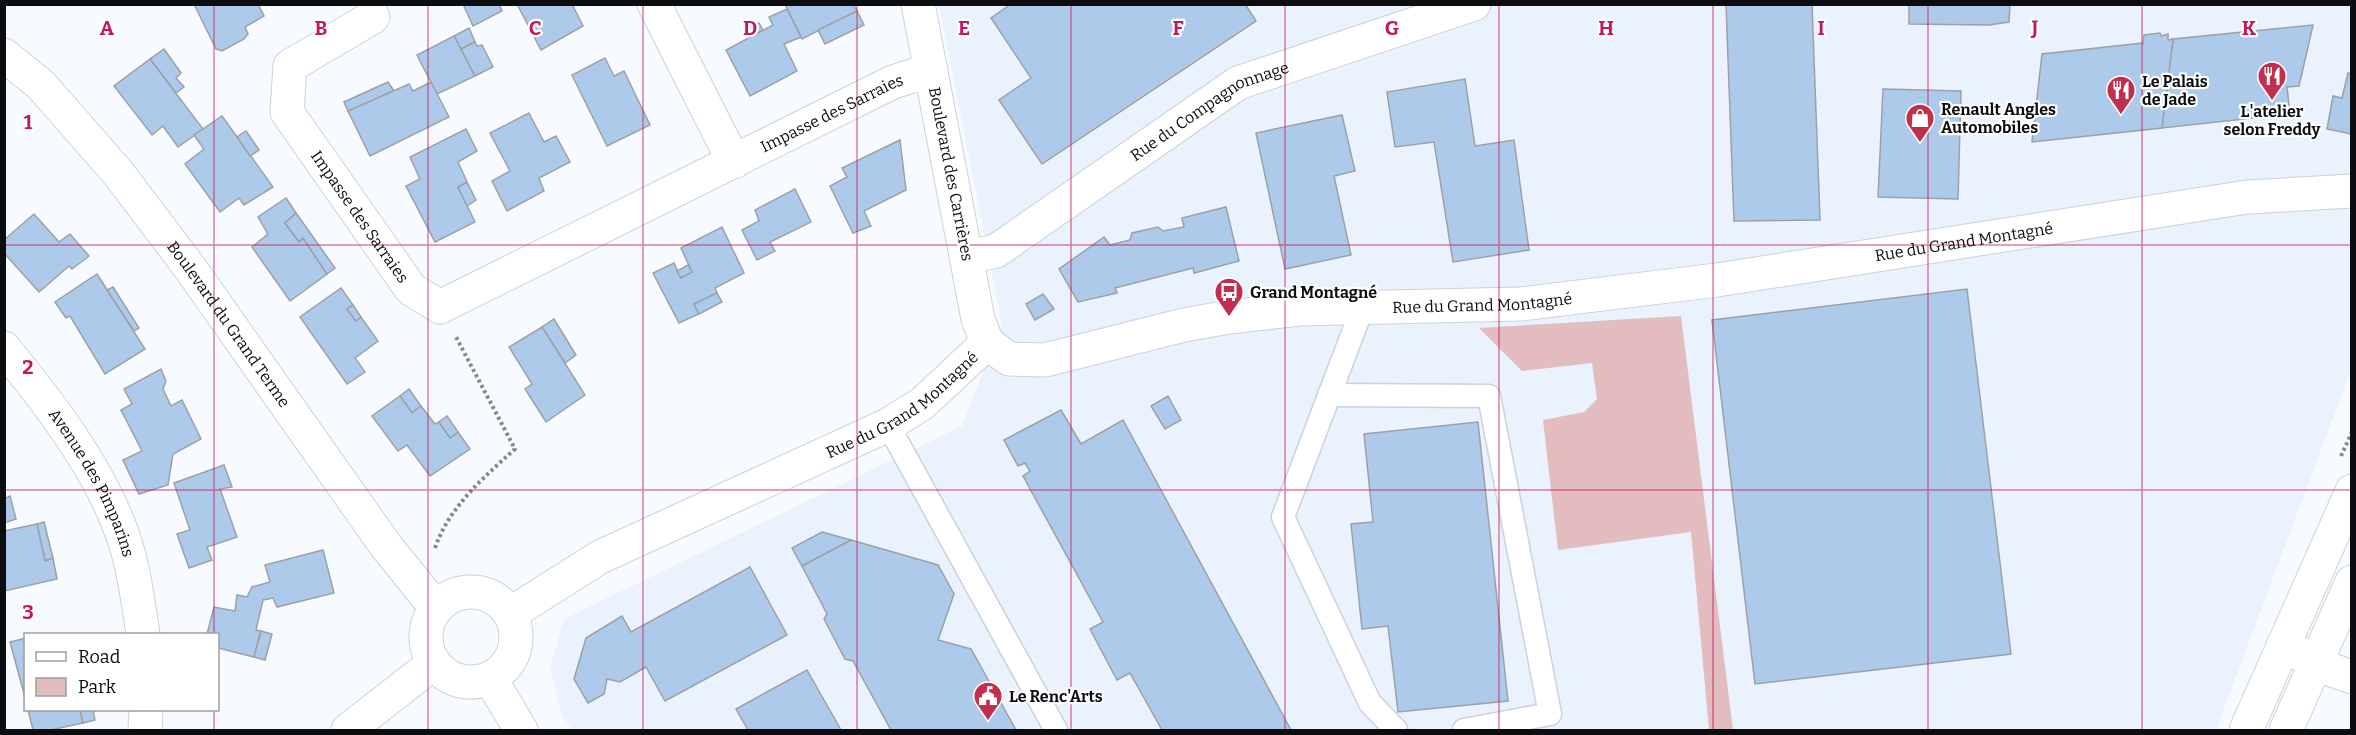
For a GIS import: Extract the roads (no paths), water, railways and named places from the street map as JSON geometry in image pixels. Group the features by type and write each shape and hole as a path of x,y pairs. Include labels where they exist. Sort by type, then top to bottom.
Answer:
{"street":[{"path":"654,4 734,162"},
{"name":"Boulevard des Carrières","path":"918,4 978,319 987,343"},
{"name":"Rue du Compagnonnage","path":"968,257 996,251 1238,83 1474,4"},
{"name":"Impasse des Sarraies","path":"373,16 290,66 287,112 411,289 440,307 892,82 931,70"},
{"name":"Boulevard du Grand Terme","path":"4,55 41,85 119,174 190,268 386,546 436,608"},
{"name":"Rue du Grand Montagné","path":"510,614 600,557 888,425 923,403 987,343 1008,359 1045,360 1184,325 1229,317 1299,309 1531,303 1717,280 2247,197 2352,191"},
{"name":"Avenue des Pimparins","path":"4,348 37,388 99,482 123,536 137,592 143,633"},
{"path":"2246,730 2352,491"},
{"path":"2286,730 2352,582"},
{"path":"474,591 488,595 510,614 515,628 516,643 511,658 502,670 490,678 465,682 442,672 434,663 428,650 426,635 428,621 436,608 460,593 474,591"},
{"path":"2283,645 2316,663 2352,676"},
{"path":"348,730 434,663"},
{"path":"490,678 521,730"},
{"path":"145,730 146,711"}],"lane":[{"path":"1362,309 1282,518 1370,703 1396,730"},
{"path":"1329,395 1489,396 1550,714 1464,730"},
{"path":"888,425 1056,730"}],"place":[{"name":"L'atelier selon Freddy","path":"2272,102"},
{"name":"Le Palais de Jade","path":"2121,116"},
{"name":"Renault Angles Automobiles","path":"1920,144"},
{"name":"Grand Montagné","path":"1229,318"},
{"name":"Le Renc'Arts","path":"988,722"}]}
